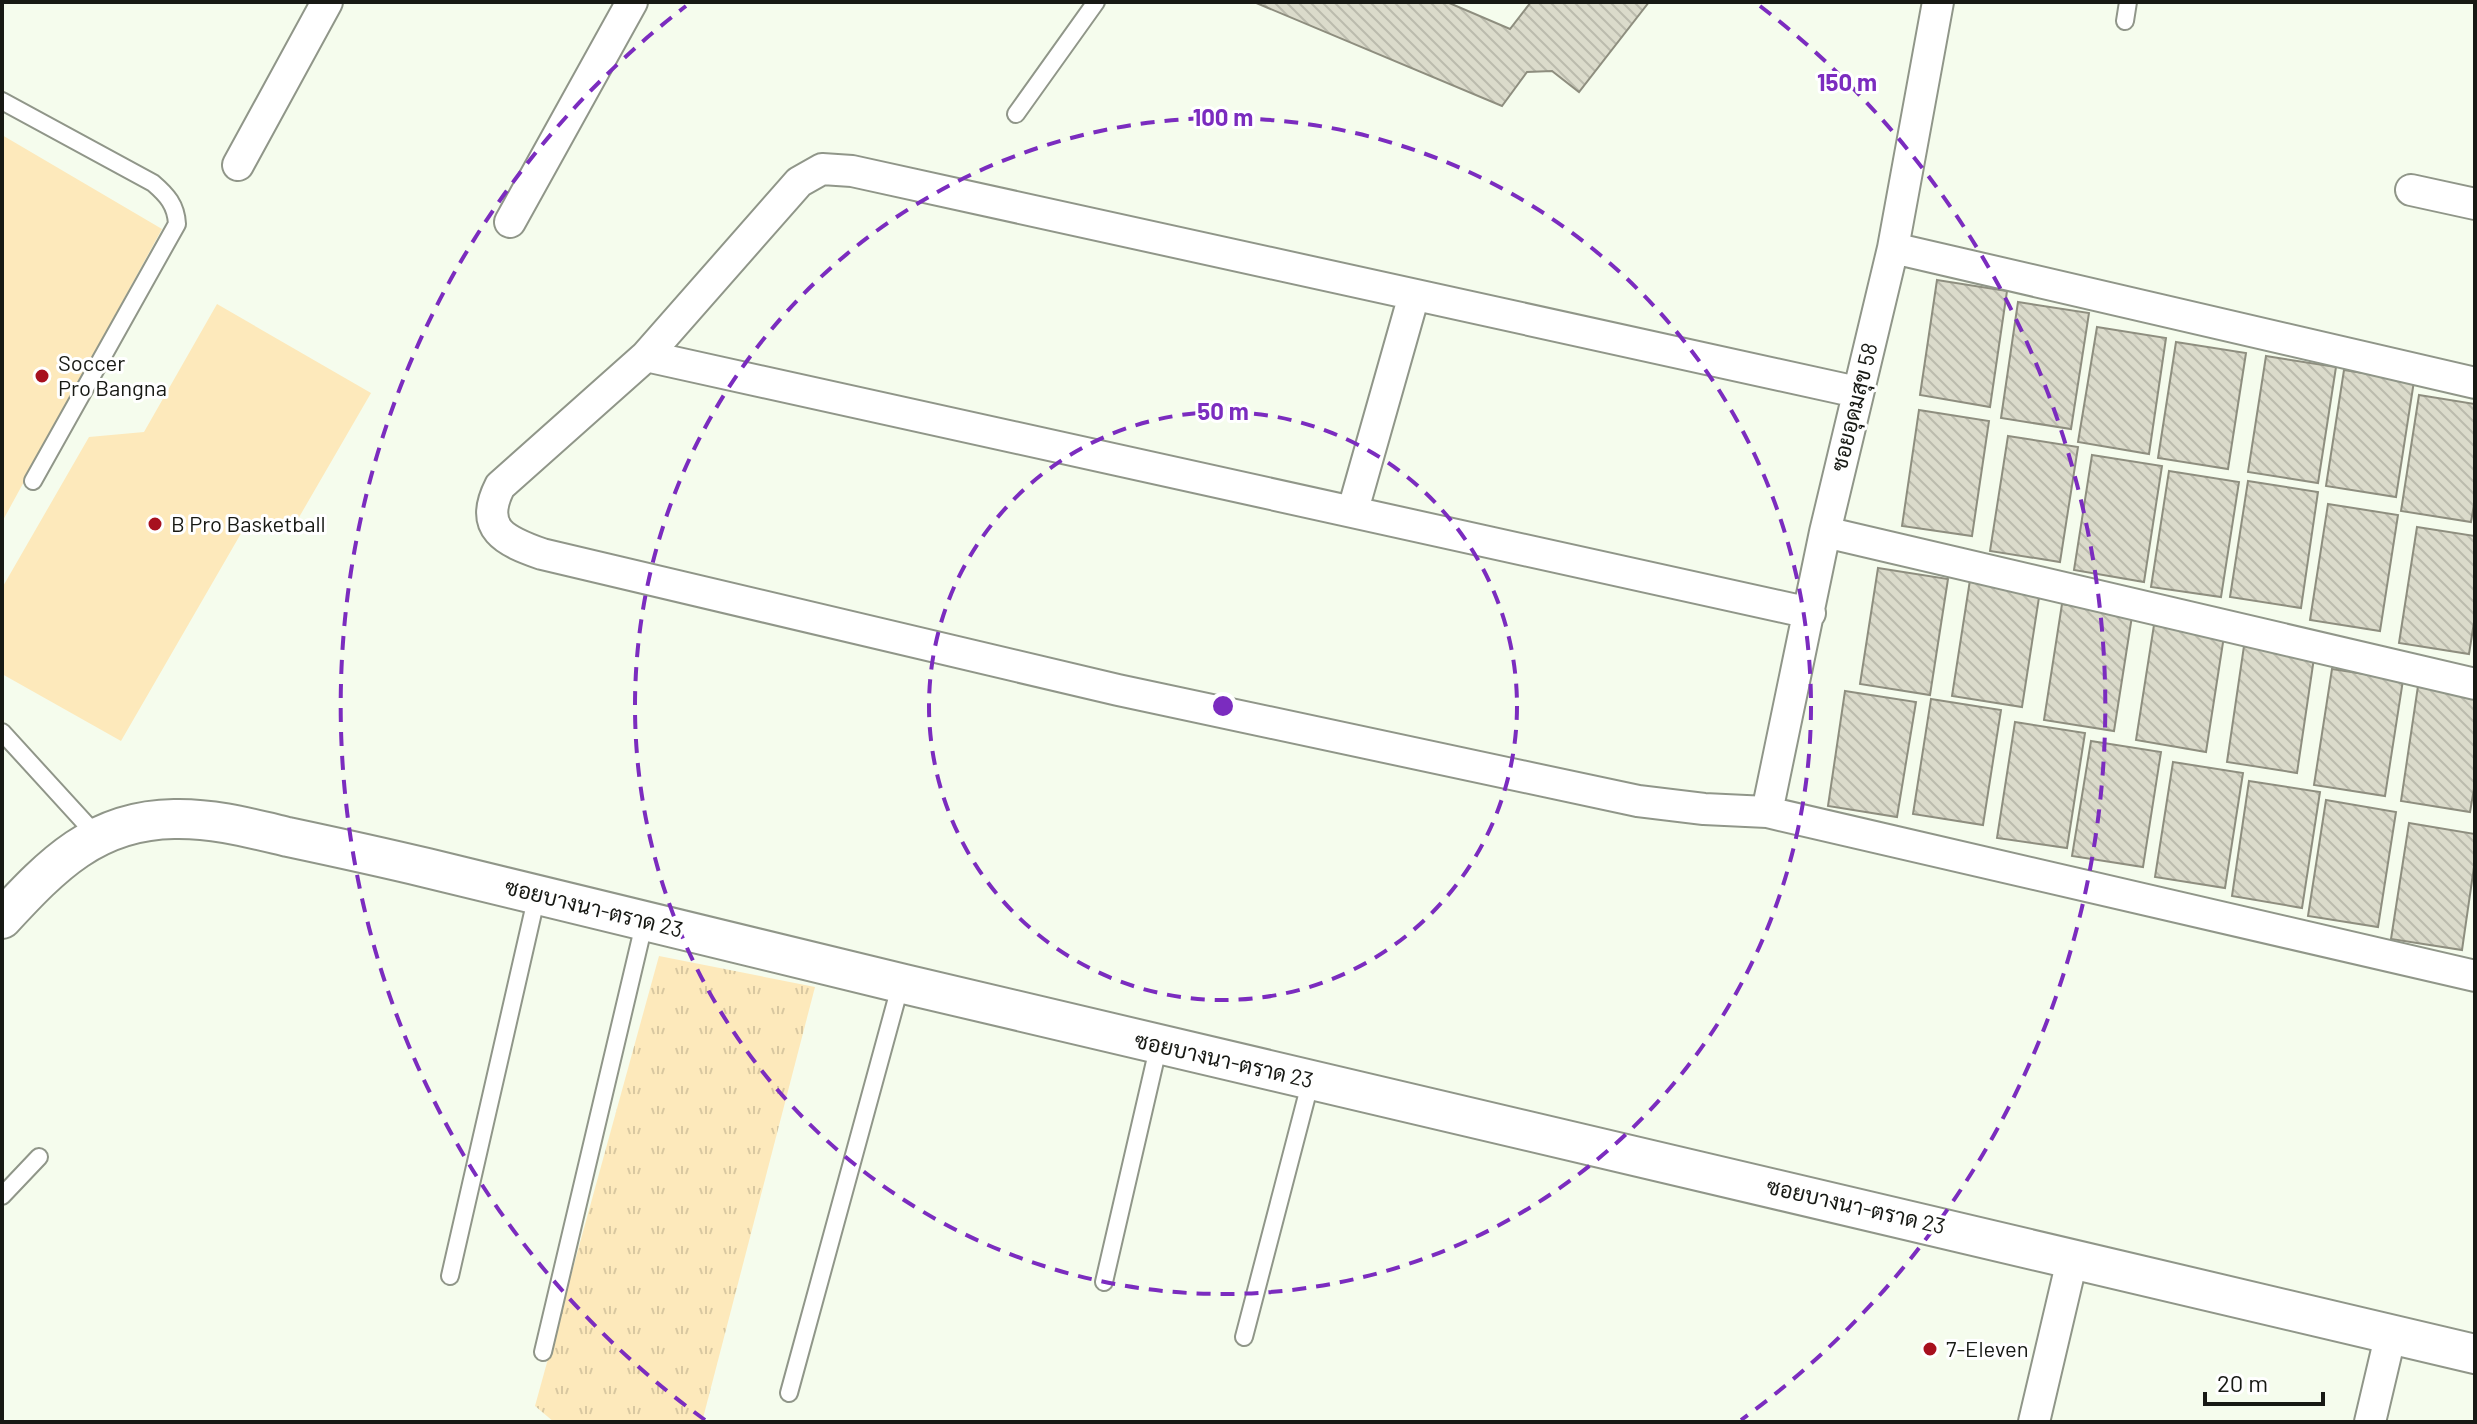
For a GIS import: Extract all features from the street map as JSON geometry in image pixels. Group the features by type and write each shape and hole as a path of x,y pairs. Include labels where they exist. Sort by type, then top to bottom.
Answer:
{"street":[{"path":"238,165 327,2"},
{"path":"510,222 632,2"},
{"name":"ซอยอุดมสุข 58","path":"1767,812 1825,532 1893,248 1938,2"},
{"path":"1857,392 852,171 822,169 799,182 646,356 500,486 492,502 491,518 500,534 542,554 1118,690 1638,801 1767,812 2475,976"},
{"path":"2411,190 2475,204"},
{"path":"1893,248 2475,383"},
{"path":"1353,510 1414,295"},
{"path":"646,356 1810,613"},
{"path":"1825,532 2475,684"},
{"name":"ซอยบางนา-ตราด 23","path":"2,919 42,875 97,836 128,825 169,819 214,820 1311,1080 2073,1256 2475,1354"},
{"path":"2034,1422 2073,1256"},
{"path":"2370,1422 2391,1333"}],"lane":[{"path":"1016,114 1096,2"},
{"path":"2125,21 2128,2"},
{"path":"2,101 153,183 166,194 176,209 177,224 33,481"},
{"path":"2,732 97,836"},
{"path":"450,1276 537,895"},
{"path":"543,1352 645,920"},
{"path":"789,1393 901,983"},
{"path":"1104,1282 1159,1044"},
{"path":"1244,1337 1311,1080"},
{"path":"2,1196 39,1157"}],"green space":[{"name":"Soccer Pro Bangna","path":"2,135 162,229 2,522"},
{"name":"B Pro Basketball","path":"217,304 371,393 298,519 243,530 121,741 2,674 2,588 89,437 144,432"},
{"path":"659,956 815,987 702,1422 554,1422 535,1406"}],"building":[{"path":"1254,2 1447,2 1510,29 1531,2 1649,2 1579,92 1552,71 1527,72 1502,106"},
{"path":"1937,280 2007,291 1990,407 1920,395"},
{"path":"2018,302 2089,313 2071,429 2001,418"},
{"path":"2097,327 2166,338 2149,454 2078,442"},
{"path":"2176,342 2246,353 2228,469 2158,458"},
{"path":"2266,356 2336,367 2318,483 2248,472"},
{"path":"2344,370 2414,381 2396,497 2326,486"},
{"path":"2419,395 2475,404 2475,499 2471,522 2401,511"},
{"path":"1919,410 1989,421 1972,536 1902,526"},
{"path":"2008,436 2078,447 2060,562 1990,551"},
{"path":"2092,455 2162,466 2144,582 2074,570"},
{"path":"2169,471 2239,482 2221,597 2151,587"},
{"path":"2248,481 2318,492 2301,608 2230,597"},
{"path":"2328,504 2398,515 2380,631 2310,620"},
{"path":"2417,527 2475,536 2475,616 2469,654 2399,643"},
{"path":"1878,568 1948,579 1930,695 1860,684"},
{"path":"1970,580 2040,591 2022,707 1952,696"},
{"path":"2062,604 2132,616 2114,731 2044,720"},
{"path":"2154,625 2224,636 2206,752 2136,740"},
{"path":"2244,646 2314,658 2297,773 2227,762"},
{"path":"2332,669 2403,680 2385,796 2314,785"},
{"path":"2418,686 2475,695 2475,783 2470,812 2401,801"},
{"path":"1845,691 1916,702 1897,817 1828,806"},
{"path":"1931,699 2001,710 1983,825 1913,814"},
{"path":"2015,722 2085,733 2067,848 1997,838"},
{"path":"2091,741 2161,752 2143,867 2072,856"},
{"path":"2173,762 2243,773 2225,888 2155,877"},
{"path":"2249,781 2320,792 2302,908 2232,896"},
{"path":"2326,800 2396,812 2378,927 2308,916"},
{"path":"2409,823 2475,834 2475,860 2462,950 2391,939"}],"place":[{"name":"Soccer Pro Bangna","path":"42,376"},
{"name":"B Pro Basketball","path":"155,524"},
{"name":"7-Eleven","path":"1930,1349"}]}
